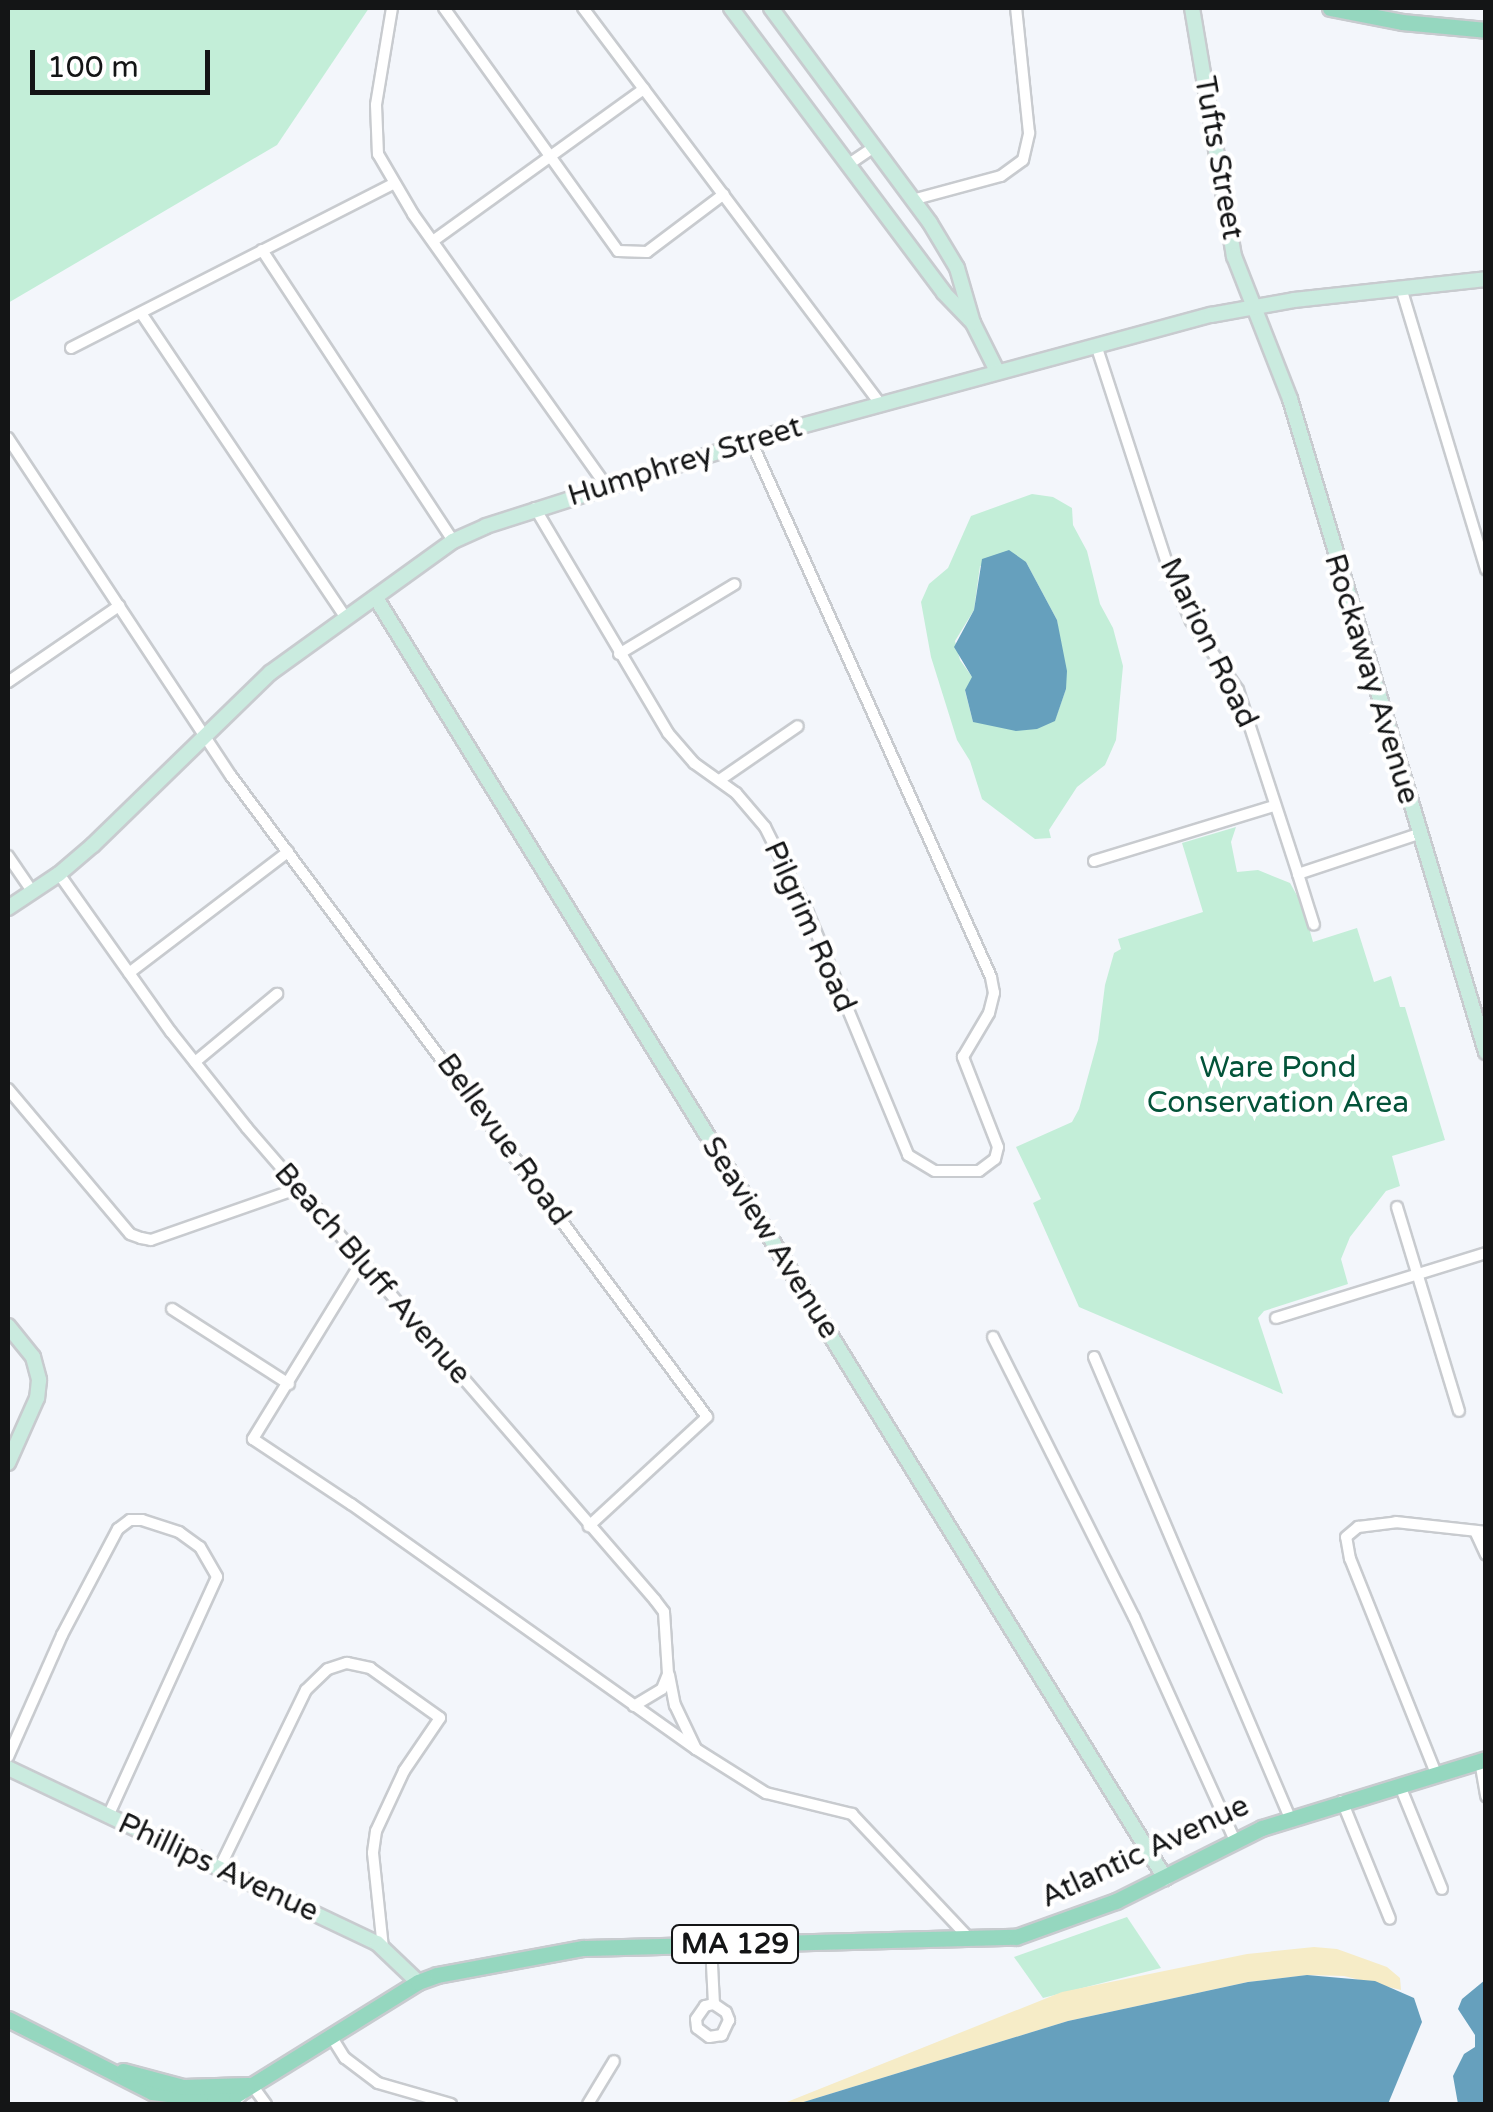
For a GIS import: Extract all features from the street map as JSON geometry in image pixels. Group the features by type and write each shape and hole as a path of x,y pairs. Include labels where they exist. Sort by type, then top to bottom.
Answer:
{"main road":[{"path":"1330,8 1402,22 1486,30"},
{"name":"Atlantic Avenue","path":"8,2019 171,2101 214,2100 252,2085 418,1982 583,1948 970,1939 1042,1930 1165,1878 1235,1841 1290,1818 1483,1760"},
{"name":"Atlantic Avenue","path":"112,2069 183,2087 252,2085"}],"street":[{"path":"392,8 374,125 378,154 433,241 606,486"},
{"path":"444,8 608,237 628,254 657,245 724,194"},
{"path":"583,8 880,403"},
{"path":"731,8 944,294 973,324"},
{"path":"771,8 956,265 973,324 997,371"},
{"path":"912,200 1001,176 1023,160 1029,133 1016,8"},
{"name":"Tufts Street","path":"1192,8 1234,256 1256,306"},
{"path":"433,241 644,89"},
{"path":"849,164 874,147"},
{"path":"71,348 394,184"},
{"path":"262,250 453,541"},
{"name":"Humphrey Street","path":"8,908 59,874 270,673 453,541 535,508 750,441 997,371 1256,306 1486,280"},
{"path":"1402,291 1486,570"},
{"name":"Rockaway Avenue","path":"1256,306 1290,400 1486,1052"},
{"path":"140,313 346,618"},
{"name":"Marion Road","path":"1097,348 1170,573 1191,621 1231,676 1314,925"},
{"name":"Bellevue Road","path":"8,438 203,734 707,1417 590,1526"},
{"name":"Pilgrim Road","path":"535,508 619,654 682,752 721,779 752,809 790,875 908,1155 935,1171 979,1171 995,1159 998,1148 964,1062 965,1053 989,1013 991,977 750,441"},
{"path":"619,654 735,584"},
{"name":"Seaview Avenue","path":"376,598 1165,1878"},
{"path":"8,682 119,606"},
{"path":"721,779 798,726"},
{"path":"1094,861 1274,806"},
{"path":"1298,874 1418,834"},
{"path":"129,972 288,852"},
{"path":"8,856 32,892"},
{"name":"Beach Bluff Avenue","path":"59,874 195,1062 298,1189 664,1612 674,1705 696,1749"},
{"path":"195,1062 277,994"},
{"path":"8,1089 130,1234 141,1238 151,1240 298,1189"},
{"path":"1397,1207 1459,1410"},
{"path":"1276,1318 1486,1254"},
{"path":"362,1261 254,1440 352,1504 634,1706 766,1794 852,1814 970,1939"},
{"path":"172,1309 289,1384"},
{"path":"8,1326 33,1356 39,1380 37,1398 8,1463"},
{"path":"993,1337 1134,1617 1235,1841"},
{"path":"1094,1357 1290,1818"},
{"path":"8,1756 113,1537 130,1520 159,1524 200,1547 217,1577 108,1816"},
{"path":"1437,1776 1350,1559 1346,1536 1358,1527 1396,1522 1480,1531 1486,1555"},
{"path":"218,1869 306,1690 328,1669 347,1663 370,1668 440,1718 404,1771 376,1831 373,1853 384,1948"},
{"path":"634,1706 662,1689 668,1674"},
{"path":"1483,1760 1486,1796"},
{"name":"Phillips Avenue","path":"8,1768 384,1948 418,1982"},
{"path":"1400,1786 1442,1888"},
{"path":"1342,1802 1390,1918"},
{"path":"711,1945 714,2004"},
{"path":"331,2036 352,2065 378,2084 452,2104"},
{"path":"588,2104 614,2061"},
{"path":"233,2104 252,2085 266,2104"}],"green space":[{"path":"8,8 369,8 277,145 8,303"},
{"path":"1032,494 1053,497 1072,508 1073,525 1087,551 1100,604 1113,628 1123,666 1116,740 1105,765 1077,787 1049,830 1051,838 1035,839 982,799 970,761 957,740 931,657 921,602 929,584 948,568 971,516","holes":["1026,562 1057,620 1066,689 1055,720 973,722 965,691 973,678 960,660 955,641 974,610 980,566"]},
{"name":"Ware Pond Conservation Area","path":"1236,827 1231,842 1237,872 1258,870 1290,883 1303,906 1313,942 1357,928 1374,982 1391,976 1400,1007 1405,1007 1445,1140 1392,1156 1400,1186 1386,1191 1350,1237 1341,1259 1348,1284 1264,1311 1258,1318 1283,1394 1079,1307 1033,1203 1041,1199 1016,1147 1072,1122 1079,1109 1098,1040 1105,985 1114,953 1121,949 1118,939 1203,912 1182,843"},
{"path":"1127,1917 1161,1968 1043,1998 1014,1957"}],"sand":[{"path":"1314,1947 1337,1949 1387,1967 1400,1978 1401,1990 1344,1976 1307,1975 1248,1982 1068,2021 797,2104 782,2104 1062,1992 1247,1954"}],"water":[{"path":"1009,550 1026,562 1057,620 1067,671 1066,689 1055,721 1037,729 1016,731 973,722 965,690 972,677 954,647 974,610 982,559"},
{"path":"1307,1975 1375,1981 1414,1998 1422,2022 1388,2104 797,2104 1068,2021 1248,1982"},
{"path":"1485,1980 1485,2104 1458,2104 1453,2076 1464,2054 1475,2047 1475,2035 1458,2009 1462,1999"}]}
